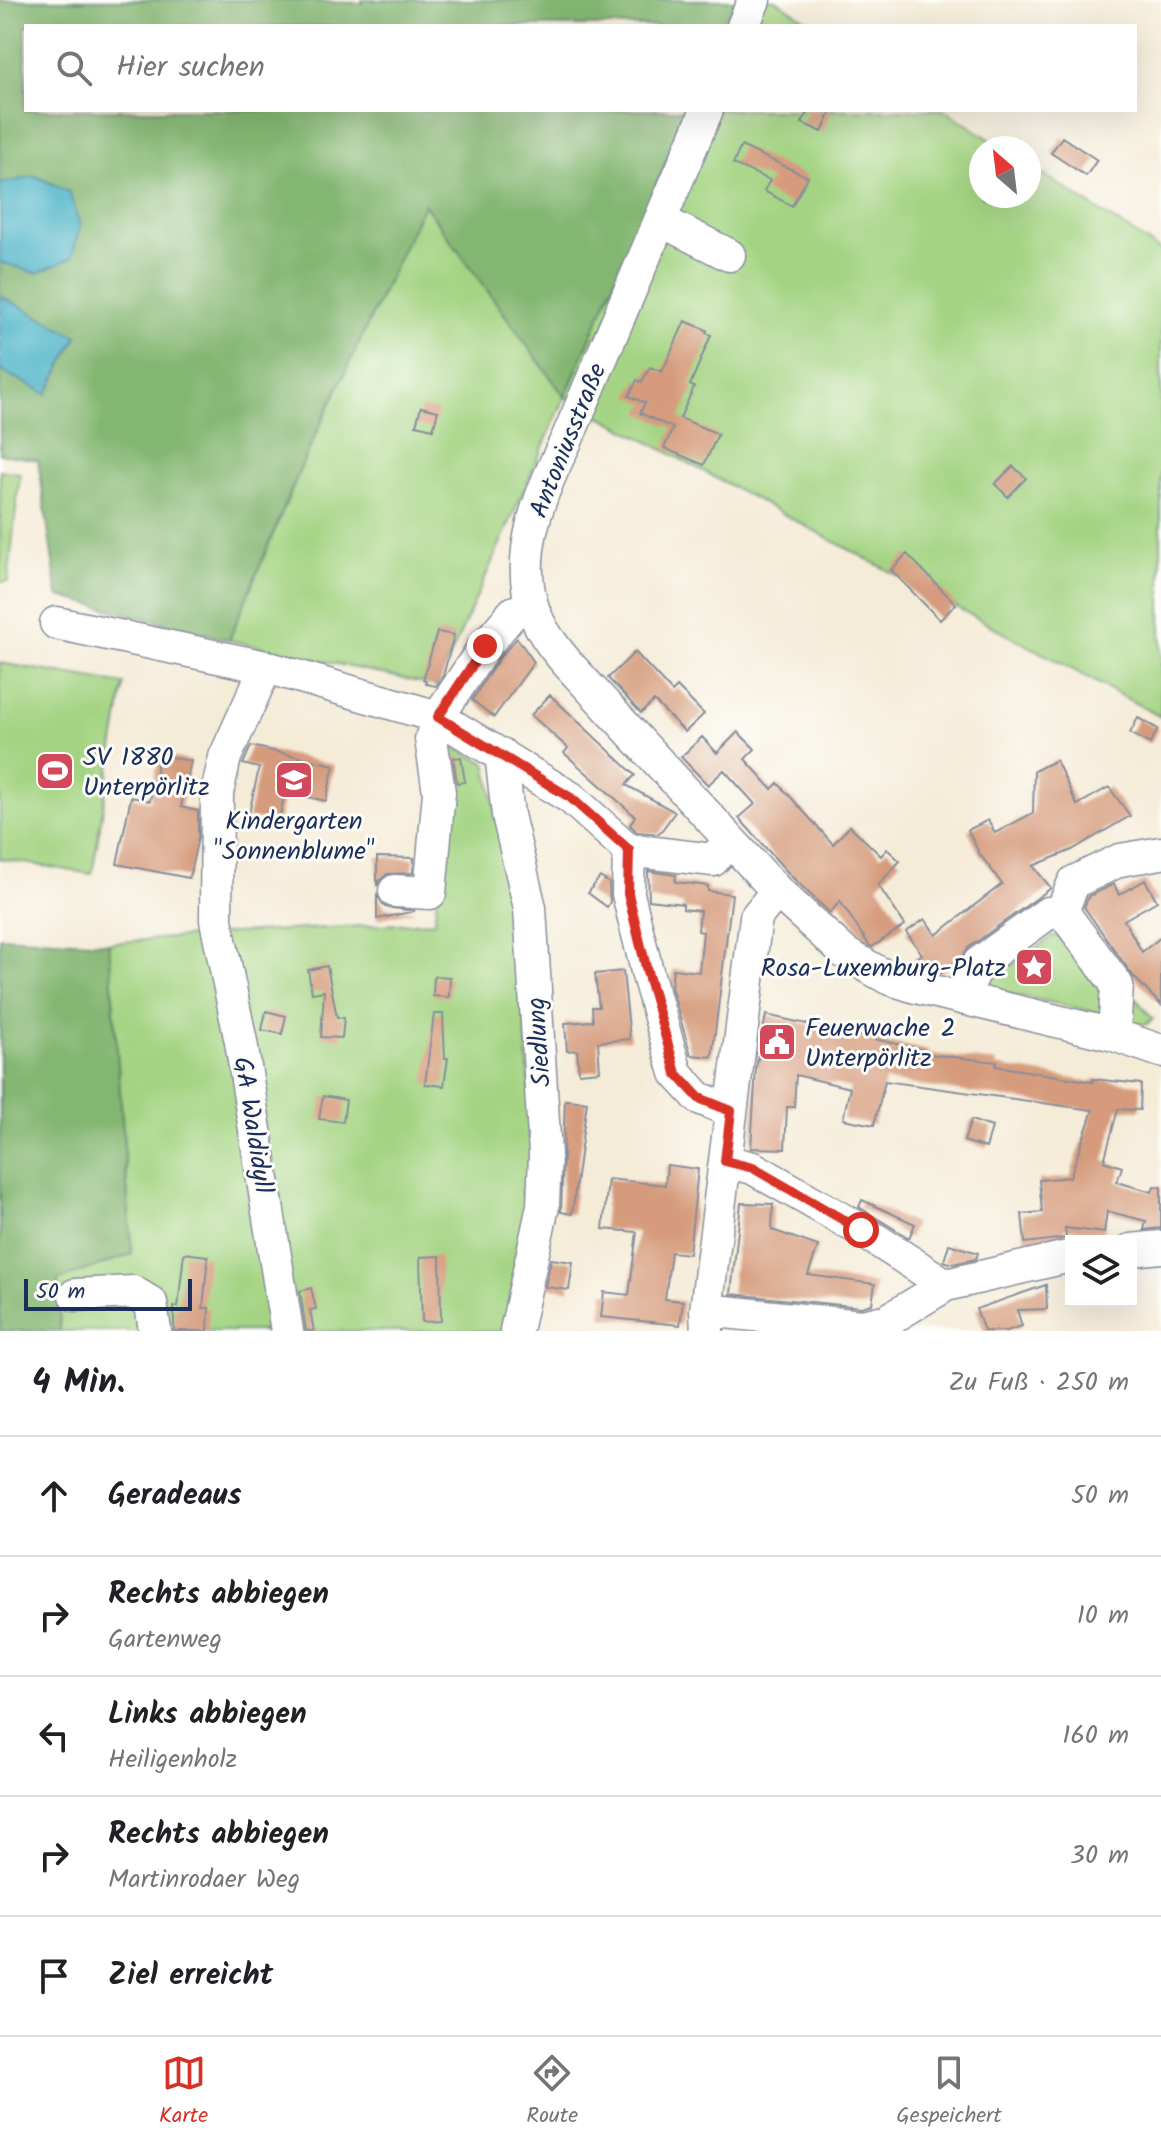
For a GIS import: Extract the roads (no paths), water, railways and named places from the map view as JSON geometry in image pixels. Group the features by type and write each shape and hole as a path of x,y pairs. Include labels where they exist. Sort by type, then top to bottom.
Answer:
{"street":[{"path":"744,24 754,0"},
{"name":"Antoniusstraße","path":"706,112 542,489 532,523 528,556 532,605 537,621 558,652 777,891"},
{"path":"660,220 729,255"},
{"path":"395,891 430,893 439,792 431,739 438,717 494,635 513,613 532,605"},
{"path":"56,623 266,667 438,717 571,798 629,850 713,860 730,841"},
{"name":"GA Waldidyll","path":"266,667 225,757 217,793 216,920 241,1042 287,1331"},
{"name":"Siedlung","path":"501,754 508,815 530,908 545,1154 543,1206 516,1331"},
{"path":"629,850 628,894 676,1073 699,1098 731,1111"},
{"path":"1062,911 1074,882 1120,860 1161,853"},
{"path":"1065,1257 946,1285 888,1320 862,1326 706,1321 756,917 777,891 846,954 868,968 916,987 1114,1035 1161,1051"},
{"path":"972,1000 979,963 1048,913 1062,911"},
{"path":"1062,911 1117,985 1114,1035"},
{"path":"725,1161 753,1168 861,1230 946,1285"},
{"path":"1137,1249 1161,1247"},
{"path":"75,1295 133,1292 151,1303 155,1331"}],"water":[{"path":"36,176 69,192 80,226 72,258 37,273 0,262 0,184"},
{"path":"0,296 77,336 47,394 0,370"}],"place":[{"name":"SV 1880 Unterpörlitz","path":"55,771"},
{"name":"Kindergarten \"Sonnenblume\"","path":"294,780"},
{"name":"Rosa-Luxemburg-Platz","path":"1034,967"},
{"name":"Feuerwache 2 Unterpörlitz","path":"777,1042"}]}
